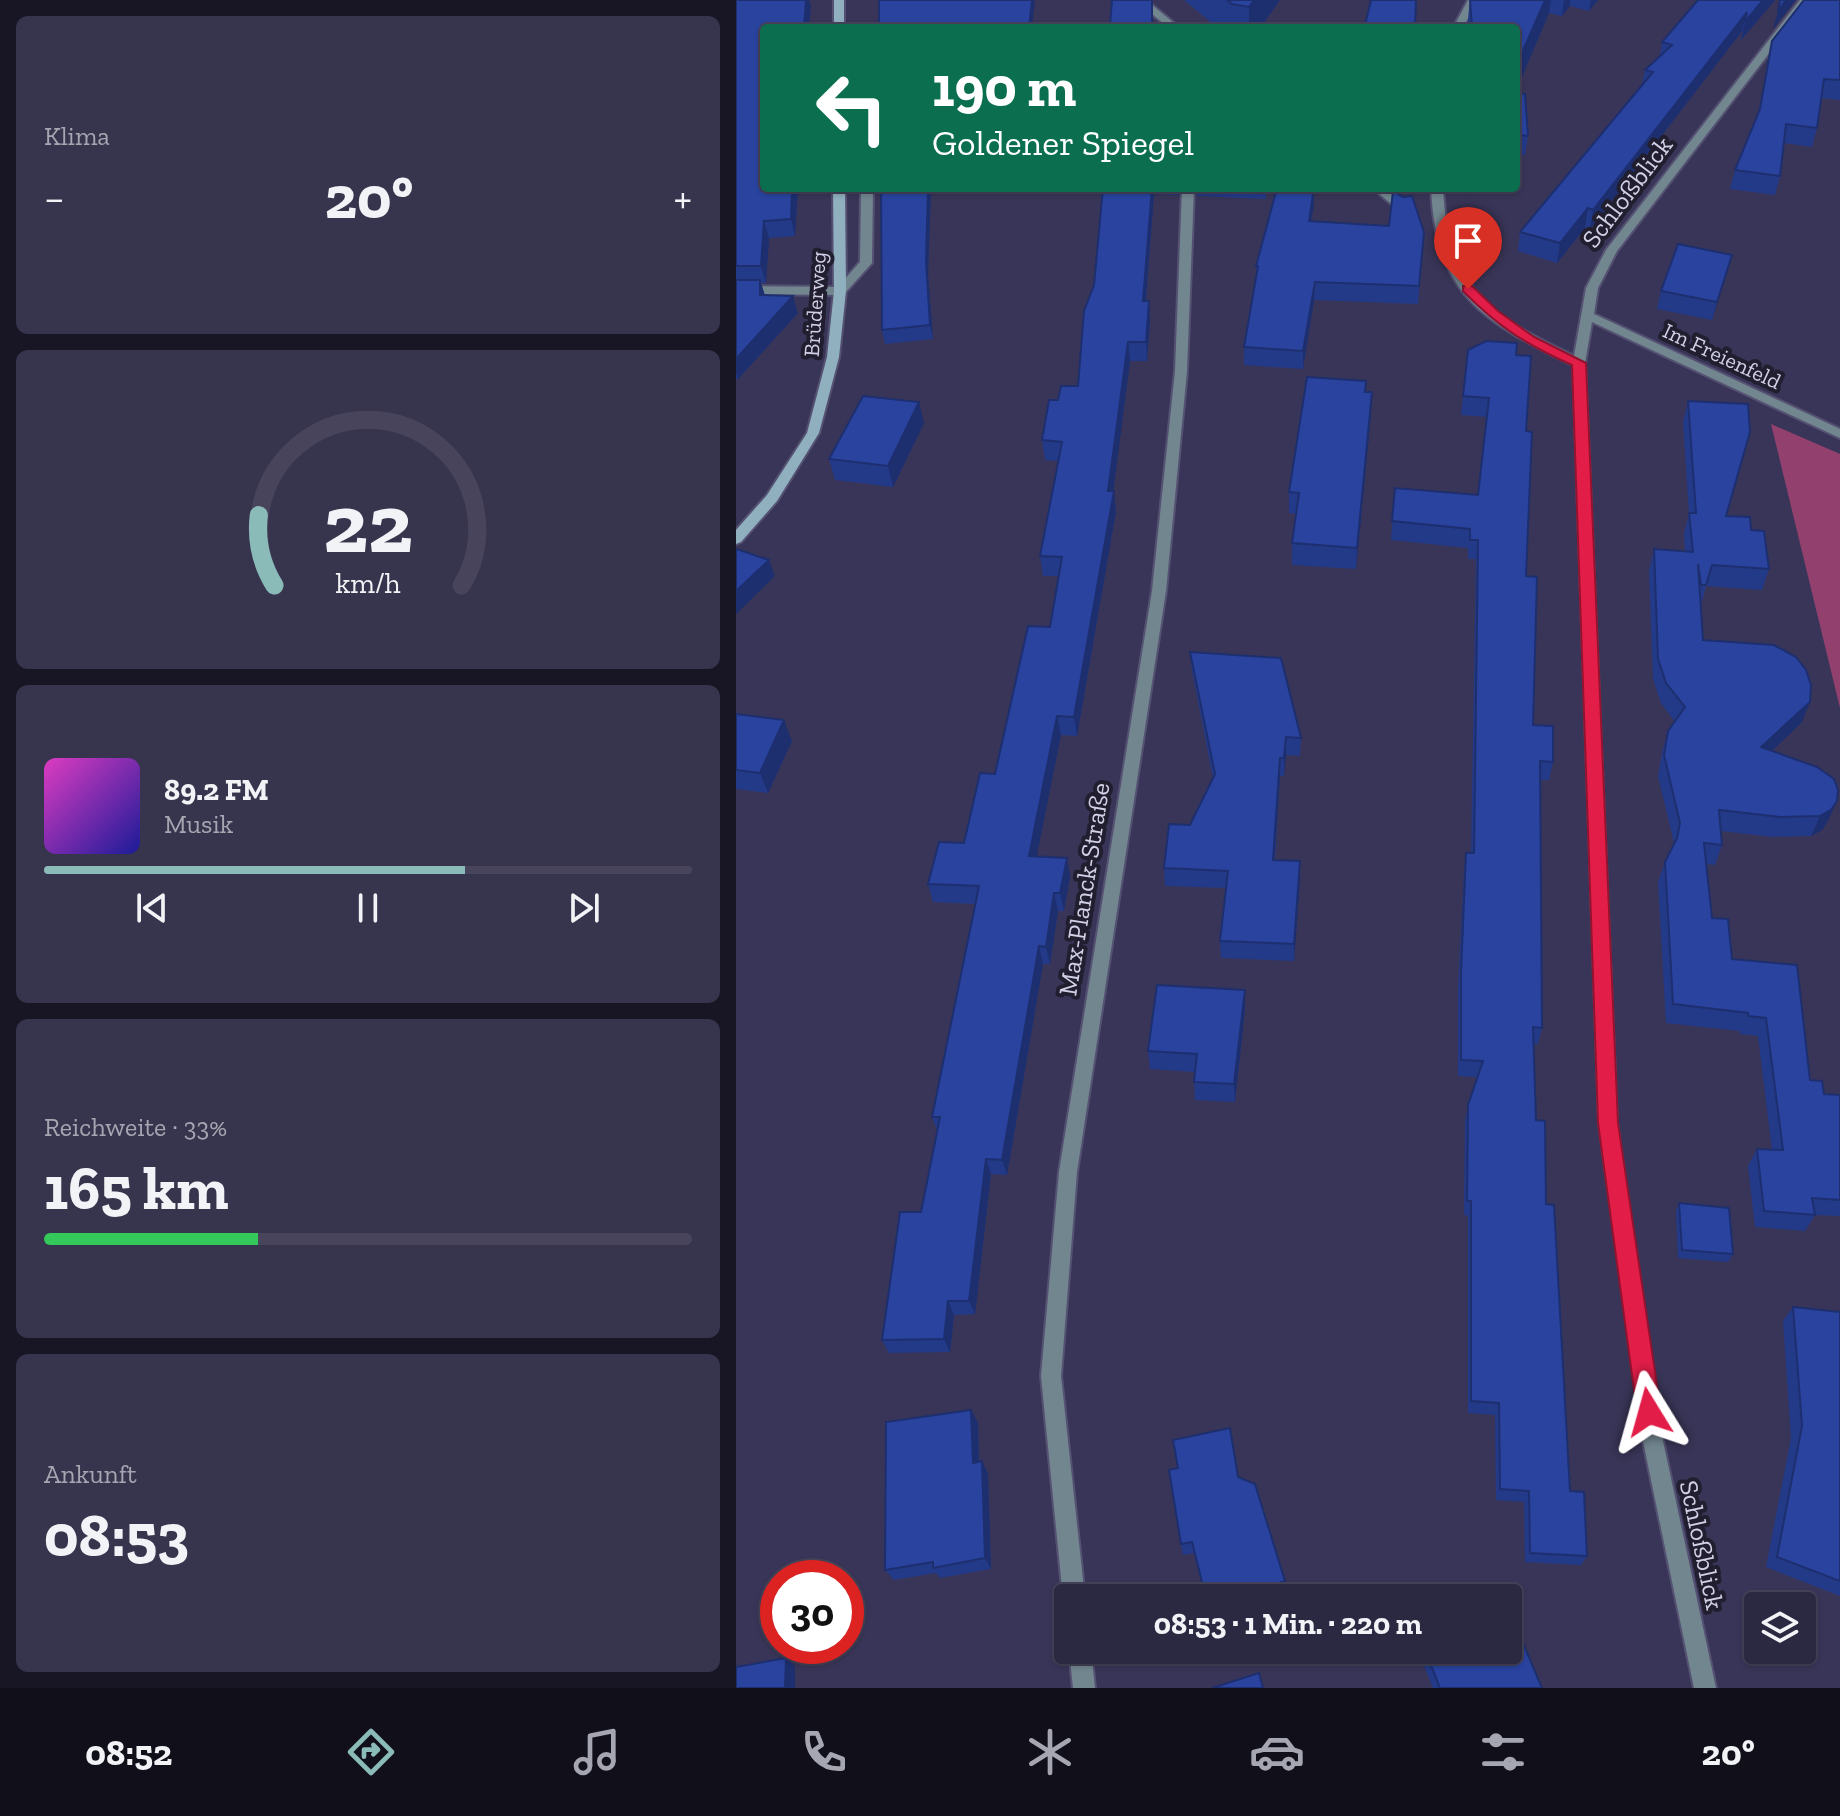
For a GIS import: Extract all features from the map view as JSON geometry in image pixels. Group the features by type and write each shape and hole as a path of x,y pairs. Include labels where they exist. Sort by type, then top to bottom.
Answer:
{"street":[{"path":"839,0 839,24"},
{"path":"1140,0 1170,24"},
{"path":"1460,24 1473,0"},
{"name":"Schloßblick","path":"1705,1688 1653,1441 1608,1123 1579,363 1592,288 1612,250 1805,0"},
{"name":"Brüderweg","path":"736,539 772,498 813,433 833,357 840,291 839,192"},
{"path":"736,290 840,291 866,263 867,192"},
{"name":"Max-Planck-Straße","path":"1073,1584 1051,1376 1068,1172 1159,591 1181,371 1188,192"},
{"path":"1383,192 1405,210"},
{"path":"1437,192 1439,227 1450,263 1468,289 1493,314 1529,340 1579,363"},
{"name":"Im Freienfeld","path":"1586,315 1840,434"},
{"path":"1081,1664 1084,1688"}],"shaded area":[{"path":"1771,424 1840,454 1840,708"}],"building":[{"path":"736,0 806,0 804,24 760,24 760,192 792,192 791,219 764,221 761,266 736,266"},
{"path":"879,0 1032,0 1029,24 879,24"},
{"path":"1112,0 1152,0 1152,24 1110,24"},
{"path":"1227,0 1254,0 1249,7"},
{"path":"1371,0 1416,0 1415,24 1365,24"},
{"path":"1470,0 1545,0 1522,53 1520,24 1472,24"},
{"path":"1698,0 1763,0 1745,22 1747,12 1593,210 1588,208 1560,243 1520,232 1653,72 1645,70 1672,45 1662,42"},
{"path":"1804,0 1840,0 1840,80 1824,79 1817,128 1786,124 1780,176 1735,170 1760,109 1772,41"},
{"path":"1520,94 1525,94 1528,136 1520,135"},
{"path":"881,192 928,192 926,261 930,325 882,330"},
{"path":"1103,192 1152,192 1143,301 1149,301 1146,342 1128,342 1108,491 1114,491 1074,717 1057,716 1029,856 1067,858 1060,893 1054,893 1046,947 1039,946 1002,1160 986,1159 969,1301 948,1301 944,1339 882,1340 900,1212 921,1212 940,1117 932,1117 979,886 928,884 939,842 964,843 980,773 995,774 1028,626 1050,627 1062,557 1040,556 1062,442 1042,440 1049,400 1058,400 1061,386 1078,386 1084,311 1094,285"},
{"path":"1276,192 1313,192 1309,221 1389,226 1393,192 1403,197 1412,196 1424,232 1419,286 1315,282 1303,351 1244,347 1256,266"},
{"path":"1678,244 1732,255 1717,302 1661,291"},
{"path":"736,280 760,280 760,295 793,296 736,359"},
{"path":"1486,341 1517,343 1516,355 1531,356 1526,431 1532,432 1526,576 1537,577 1533,725 1553,726 1553,762 1540,761 1542,1028 1533,1027 1536,1120 1545,1121 1546,1204 1554,1205 1570,1491 1584,1492 1587,1556 1530,1553 1529,1491 1500,1489 1499,1403 1471,1401 1468,1105 1483,1061 1461,1060 1461,972 1466,853 1474,853 1478,540 1470,540 1470,529 1392,521 1395,488 1478,495 1489,398 1463,396 1468,350"},
{"path":"1307,377 1366,381 1365,392 1372,392 1357,548 1292,543 1299,493 1289,492"},
{"path":"863,396 919,402 888,466 829,459"},
{"path":"1688,401 1748,404 1750,432 1726,516 1750,517 1751,530 1764,531 1769,569 1712,565 1706,585 1701,585 1698,564 1703,640 1774,645 1796,657 1806,670 1811,685 1810,702 1761,747 1817,767 1834,779 1838,790 1837,801 1831,810 1820,816 1781,817 1719,810 1722,845 1704,843 1712,918 1728,919 1732,959 1797,965 1810,1080 1822,1081 1824,1094 1840,1095 1840,1200 1812,1198 1815,1215 1764,1211 1757,1149 1783,1150 1766,1018 1673,1004 1665,862 1677,838 1680,823 1664,755 1668,731 1685,707 1666,683 1658,659 1654,549 1693,552 1689,513 1696,513"},
{"path":"736,549 769,560 736,591"},
{"path":"1190,652 1281,658 1301,738 1286,737 1284,758 1280,758 1273,860 1300,861 1294,944 1220,941 1228,871 1164,868 1169,824 1190,825 1215,774"},
{"path":"736,714 784,720 760,773 736,770"},
{"path":"1157,985 1245,990 1234,1084 1194,1082 1197,1054 1148,1051"},
{"path":"1679,1203 1729,1208 1733,1254 1682,1250"},
{"path":"1793,1307 1840,1312 1840,1581 1777,1557 1802,1426"},
{"path":"971,1410 973,1463 982,1461 985,1558 933,1568 933,1562 885,1570 886,1422"},
{"path":"1230,1428 1238,1477 1255,1484 1285,1581 1277,1584 1202,1584 1192,1542 1181,1544 1169,1470 1178,1468 1173,1440"},
{"path":"1522,1641 1542,1688 1440,1688 1431,1664 1522,1664"},
{"path":"760,1663 786,1664 785,1688 736,1688 736,1667"},
{"path":"1259,1673 1263,1688 1212,1688"}],"route":[{"path":"1468,289 1493,314 1529,340 1579,363 1608,1123 1649,1412"}]}
